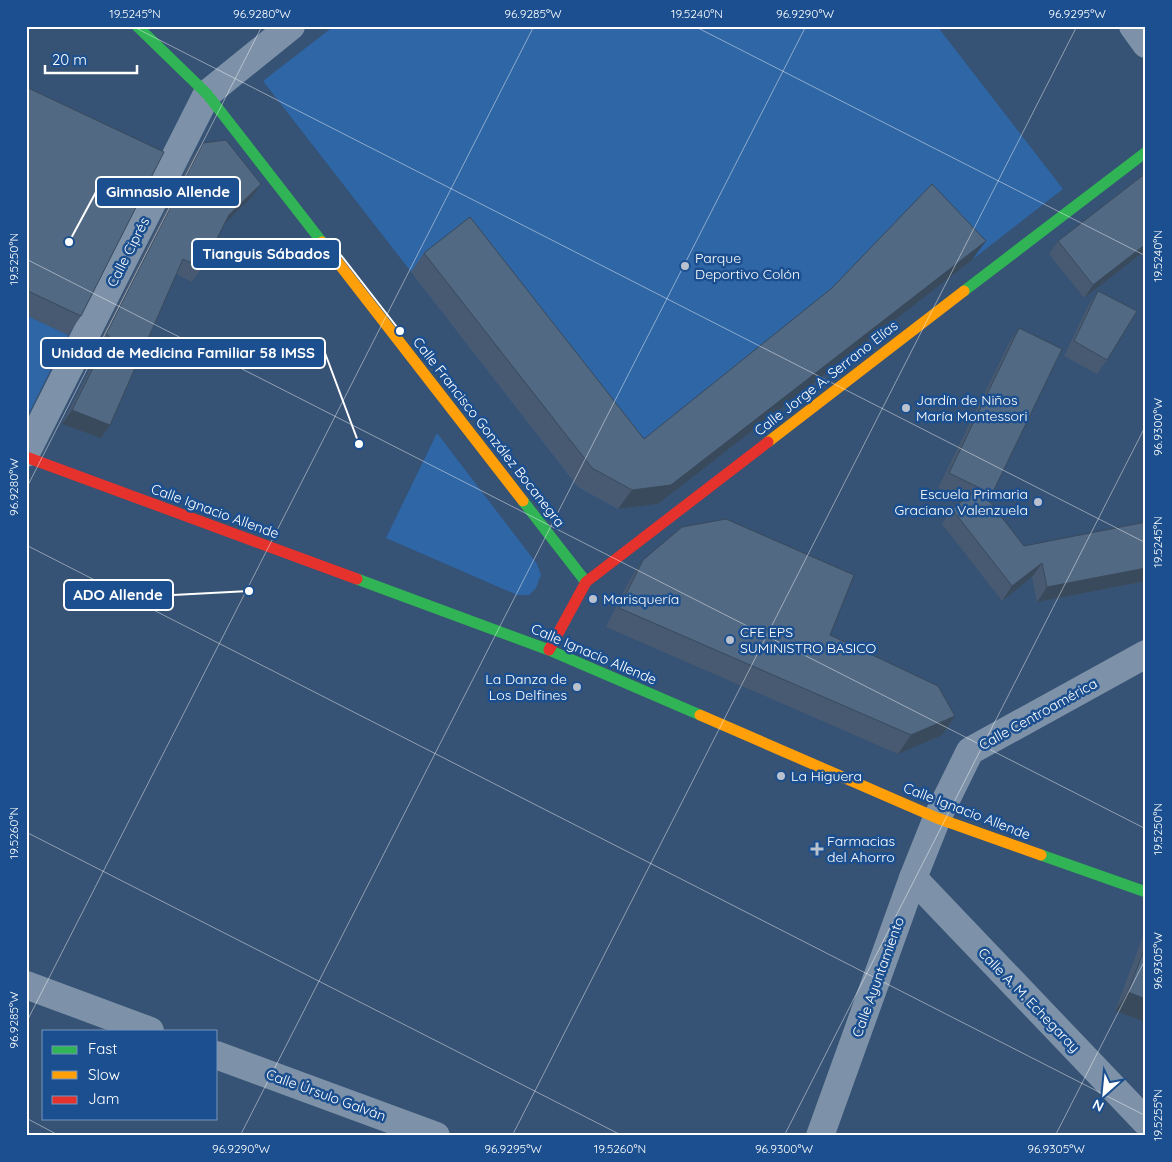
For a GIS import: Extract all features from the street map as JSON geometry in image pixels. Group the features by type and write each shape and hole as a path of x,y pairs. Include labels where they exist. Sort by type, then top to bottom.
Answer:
{"street":[{"name":"Calle Francisco González Bocanegra","path":"136,26 207,94 586,582"},
{"name":"Calle Ciprés","path":"26,455 207,94 292,26"},
{"path":"1133,26 1146,44"},
{"name":"Calle Jorge A. Serrano Elías","path":"549,650 586,582 1146,152"},
{"name":"Calle Ignacio Allende","path":"26,455 549,650 937,818 1146,892"},
{"name":"Calle Centroamérica","path":"937,818 970,751 1146,654"},
{"name":"Calle Ayuntamiento","path":"820,1136 913,878 937,818"},
{"name":"Calle A. M. Echegaray","path":"913,878 1146,1122"},
{"path":"26,985 147,1030"},
{"name":"Calle Úrsulo Galván","path":"218,1056 436,1136"}],"shaded area":[{"name":"Parque Deportivo Colón","path":"334,26 937,26 1063,189 658,504 618,509 578,487 263,81"},
{"path":"26,315 68,335 26,419"},
{"path":"437,433 537,564 541,575 536,588 529,595 517,595 386,538"}],"building":[{"path":"26,87 164,152 81,316 26,290"},
{"path":"226,140 261,184 229,215 202,268 183,259 110,425 72,410 109,336 106,334 203,143"},
{"path":"1146,173 1146,244 1093,285 1058,241"},
{"path":"932,184 986,241 671,485 632,490 592,468 424,253 470,217 644,439 832,288"},
{"path":"1098,291 1137,311 1107,360 1074,341"},
{"path":"1019,328 1062,349 992,494 949,473"},
{"path":"979,488 1024,546 1146,522 1146,568 1047,587 1042,563 1012,586 952,509"},
{"name":"CFE EPS SUMINISTRO BASICO","path":"726,519 854,575 830,635 938,686 955,716 911,735 619,608 643,560 682,527"},
{"path":"1146,945 1146,999 1128,992"}],"traffic: fast":[{"path":"137,26 207,94 322,242"},
{"path":"964,291 1146,152"},
{"path":"523,501 586,582"},
{"path":"357,579 549,650 700,715"},
{"path":"1041,855 1146,892"}],"traffic: slow":[{"path":"322,242 523,501"},
{"path":"768,442 964,291"},
{"path":"700,715 937,818 1041,855"}],"traffic: jam":[{"path":"549,650 586,582 768,442"},
{"path":"26,457 357,579"}],"place":[{"name":"Gimnasio Allende","path":"69,242"},
{"name":"Parque Deportivo Colón","path":"685,266"},
{"name":"Tianguis Sábados","path":"400,331"},
{"name":"Jardín de Niños María Montessori","path":"906,408"},
{"name":"Unidad de Medicina Familiar 58 IMSS","path":"359,444"},
{"name":"Escuela Primaria Graciano Valenzuela","path":"1038,502"},
{"name":"ADO Allende","path":"249,591"},
{"name":"Marisquería","path":"593,599"},
{"name":"CFE EPS SUMINISTRO BASICO","path":"730,640"},
{"name":"La Danza de Los Delfines","path":"577,687"},
{"name":"La Higuera","path":"781,776"},
{"name":"Farmacias del Ahorro","path":"817,849"}]}
